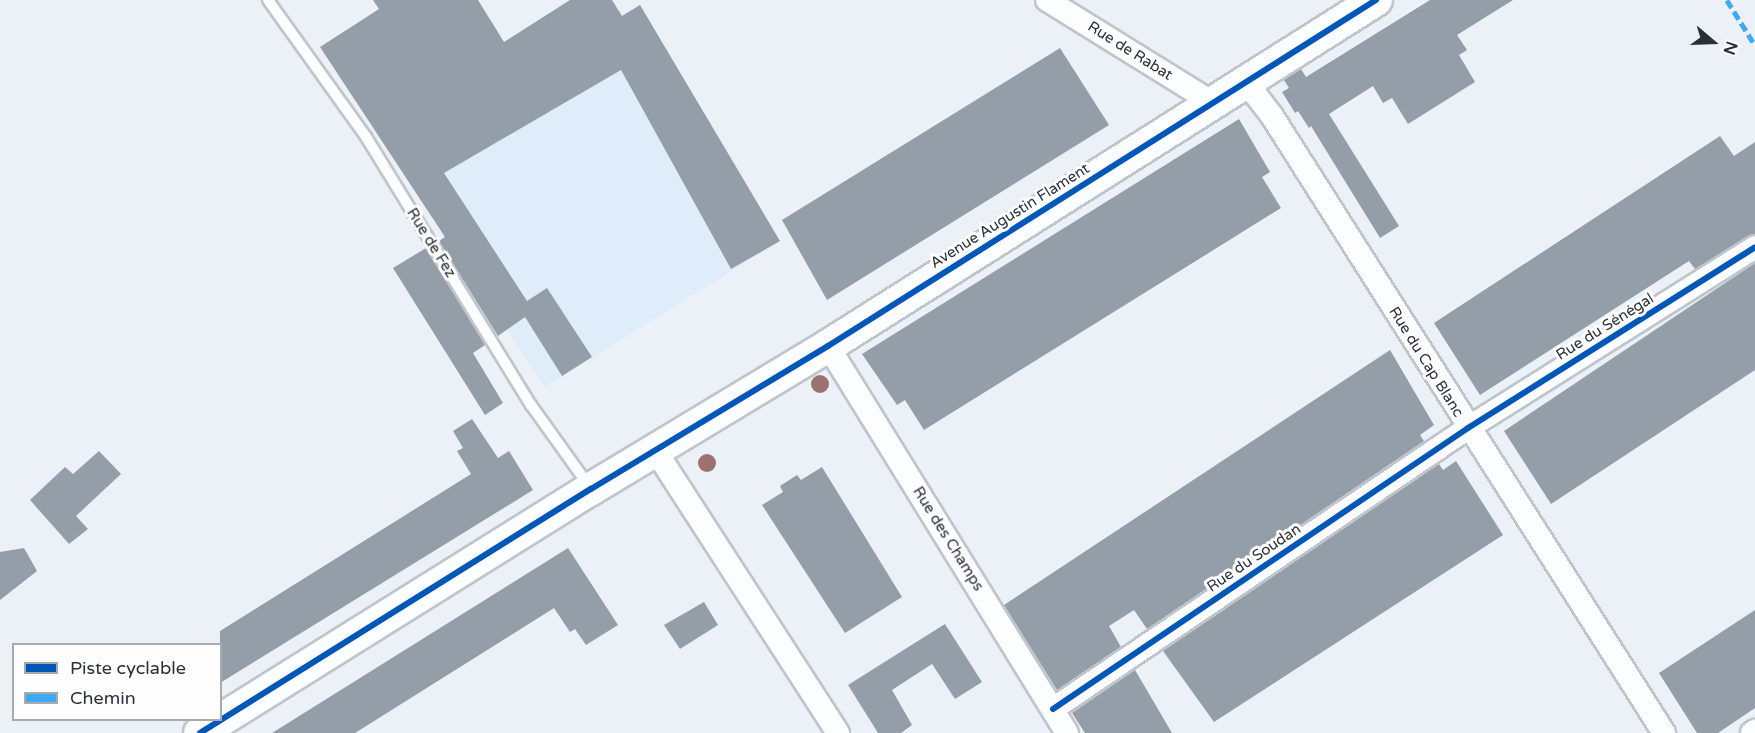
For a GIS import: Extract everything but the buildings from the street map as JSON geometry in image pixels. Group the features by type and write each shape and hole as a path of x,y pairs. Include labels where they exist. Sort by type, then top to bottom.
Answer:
{"street":[{"name":"Rue de Rabat","path":"1047,0 1213,103"},
{"name":"Avenue Augustin Flament","path":"222,719 591,489 828,346 1376,0"},
{"name":"Rue du Cap Blanc","path":"1246,82 1272,116 1468,428 1664,733"},
{"name":"Rue du Sénégal","path":"1468,428 1755,247"},
{"name":"Rue des Champs","path":"828,346 1067,733"},
{"name":"Rue du Soudan","path":"1053,709 1468,428"},
{"path":"655,450 838,733"},
{"name":"Avenue Augustin Flament","path":"200,733 219,721"}],"lane":[{"name":"Rue de Fez","path":"268,0 366,137 531,405 591,489"}],"shaded area":[{"path":"570,0 612,0 622,15 640,5 780,241 545,387 372,126"}],"marked path":[{"path":"1727,0 1755,45"}],"cycle path":[{"path":"222,719 591,489 828,346 1376,0"},
{"path":"1053,709 1468,428 1755,247"},
{"path":"200,733 219,721"}]}
